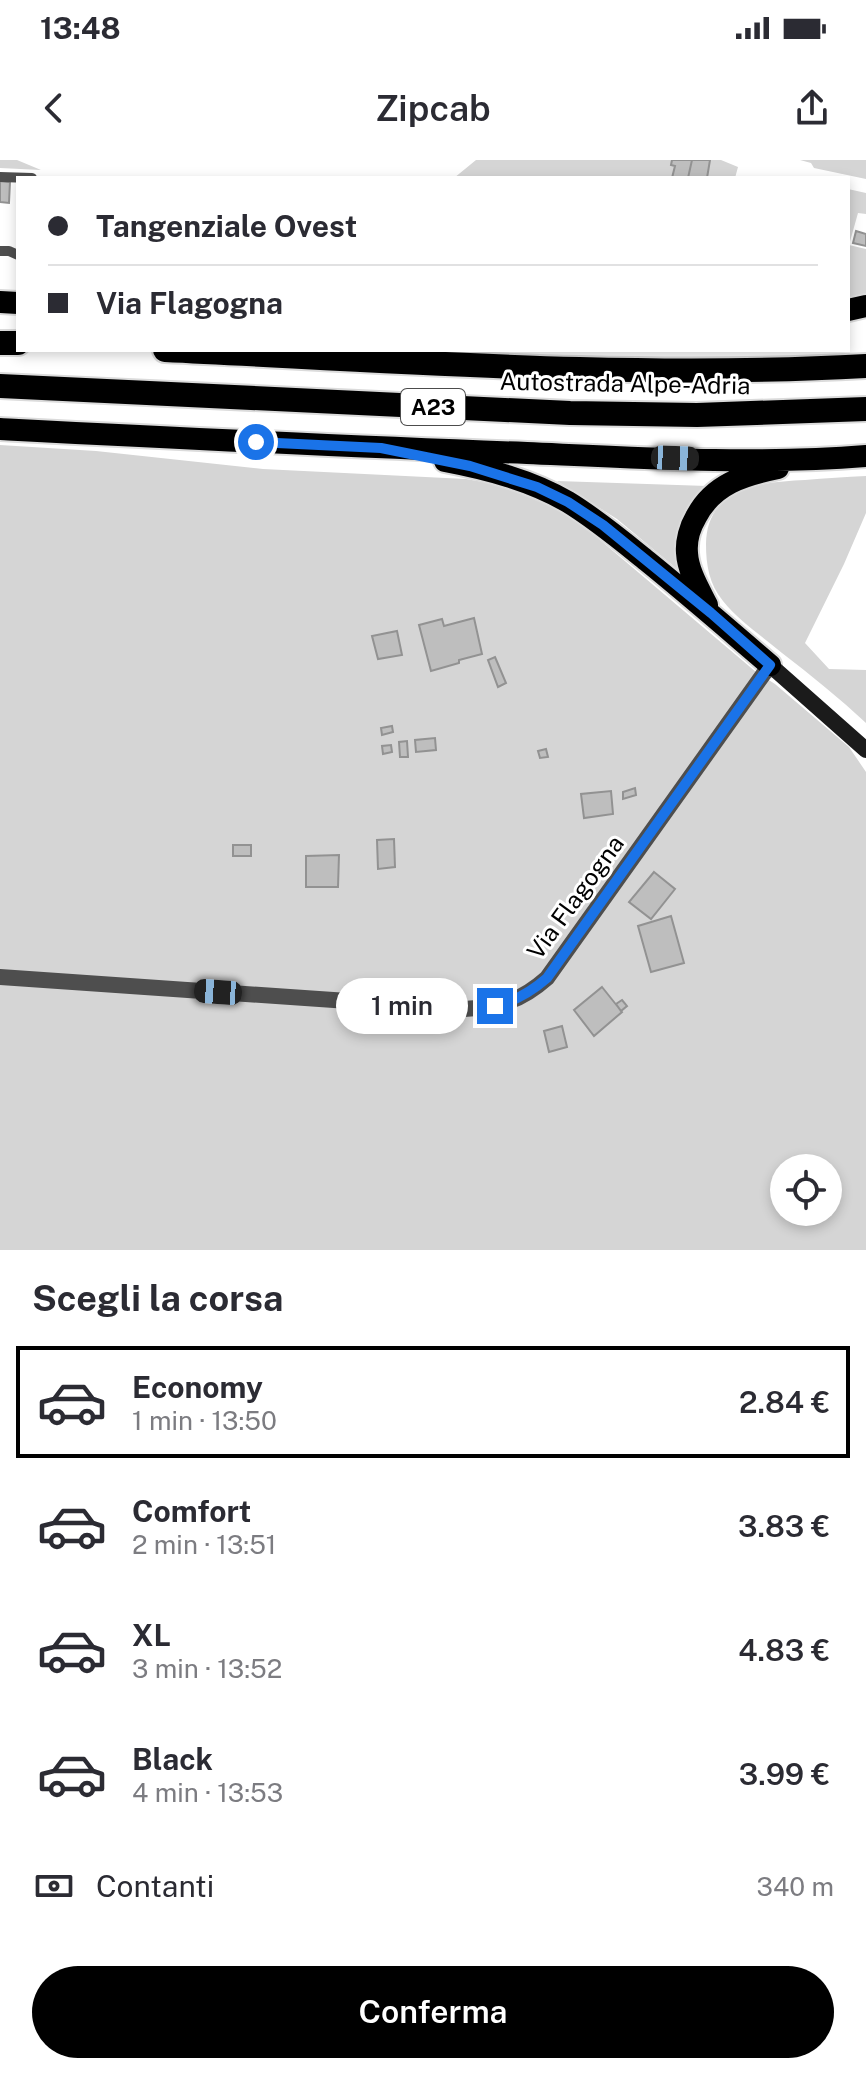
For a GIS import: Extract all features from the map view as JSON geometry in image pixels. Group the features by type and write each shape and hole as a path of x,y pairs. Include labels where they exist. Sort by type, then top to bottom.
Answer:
{"highway":[{"name":"Autostrada Alpe-Adria","path":"205,352 546,369 760,371 866,366"},
{"name":"Autostrada Alpe-Adria","path":"0,386 570,413 697,415 866,409"},
{"path":"0,429 381,448 690,459 817,460 866,456"},
{"path":"381,448 502,474 568,502 603,525 770,665"},
{"path":"711,613 696,583 687,554 692,524 707,499 735,480 817,460"}],"main road":[{"path":"770,665 866,750"}],"street":[{"name":"Via Flagogna","path":"0,977 464,1009 495,1006 518,999 547,978 770,665"}],"shaded area":[{"path":"0,160 17,160 41,170 0,168"},
{"path":"476,160 721,160 738,167 736,176 456,176"},
{"path":"800,160 866,160 866,179 814,168 811,163"},
{"path":"850,189 866,193 866,214 858,213 850,241"},
{"path":"850,245 866,249 866,296 850,297"},
{"path":"0,445 96,451 263,469 466,479 500,485 536,498 580,523 849,747 866,772 866,1250 0,1250"},
{"path":"866,476 866,513 805,643 829,669 866,670 866,723 729,608 711,581 706,544 709,525 716,510 739,491 771,483"},
{"path":"557,481 707,486 681,535 677,569 617,519"}],"building":[{"path":"672,160 692,160 688,176 672,176 675,166 671,165"},
{"path":"692,160 710,160 707,176 688,176"},
{"path":"0,181 10,182 9,203 0,202"},
{"path":"856,231 866,234 866,246 853,243"},
{"path":"474,618 482,654 431,671 419,625 442,619 444,626"},
{"path":"397,631 402,655 378,659 372,636"},
{"path":"495,657 506,683 498,687 488,660"},
{"path":"392,726 393,732 382,735 381,728"},
{"path":"435,738 436,750 416,752 415,740"},
{"path":"407,741 408,757 400,757 399,742"},
{"path":"391,745 392,752 383,754 382,746"},
{"path":"546,749 548,757 540,758 538,751"},
{"path":"635,788 636,795 623,799 623,792"},
{"path":"611,791 613,814 584,818 581,794"},
{"path":"394,839 395,867 378,869 377,840"},
{"path":"233,845 251,845 251,856 233,856"},
{"path":"339,855 338,887 306,887 306,856"},
{"path":"654,872 675,889 651,919 629,902"},
{"path":"671,916 684,963 651,972 638,926"},
{"path":"602,987 622,1012 594,1036 574,1010"},
{"path":"622,1000 627,1006 621,1011 616,1004"},
{"path":"562,1026 567,1047 549,1052 544,1031"}],"route":[{"path":"256,442 381,448 470,466 537,487 568,502 603,525 770,665 547,978 533,991 495,1006"}]}
